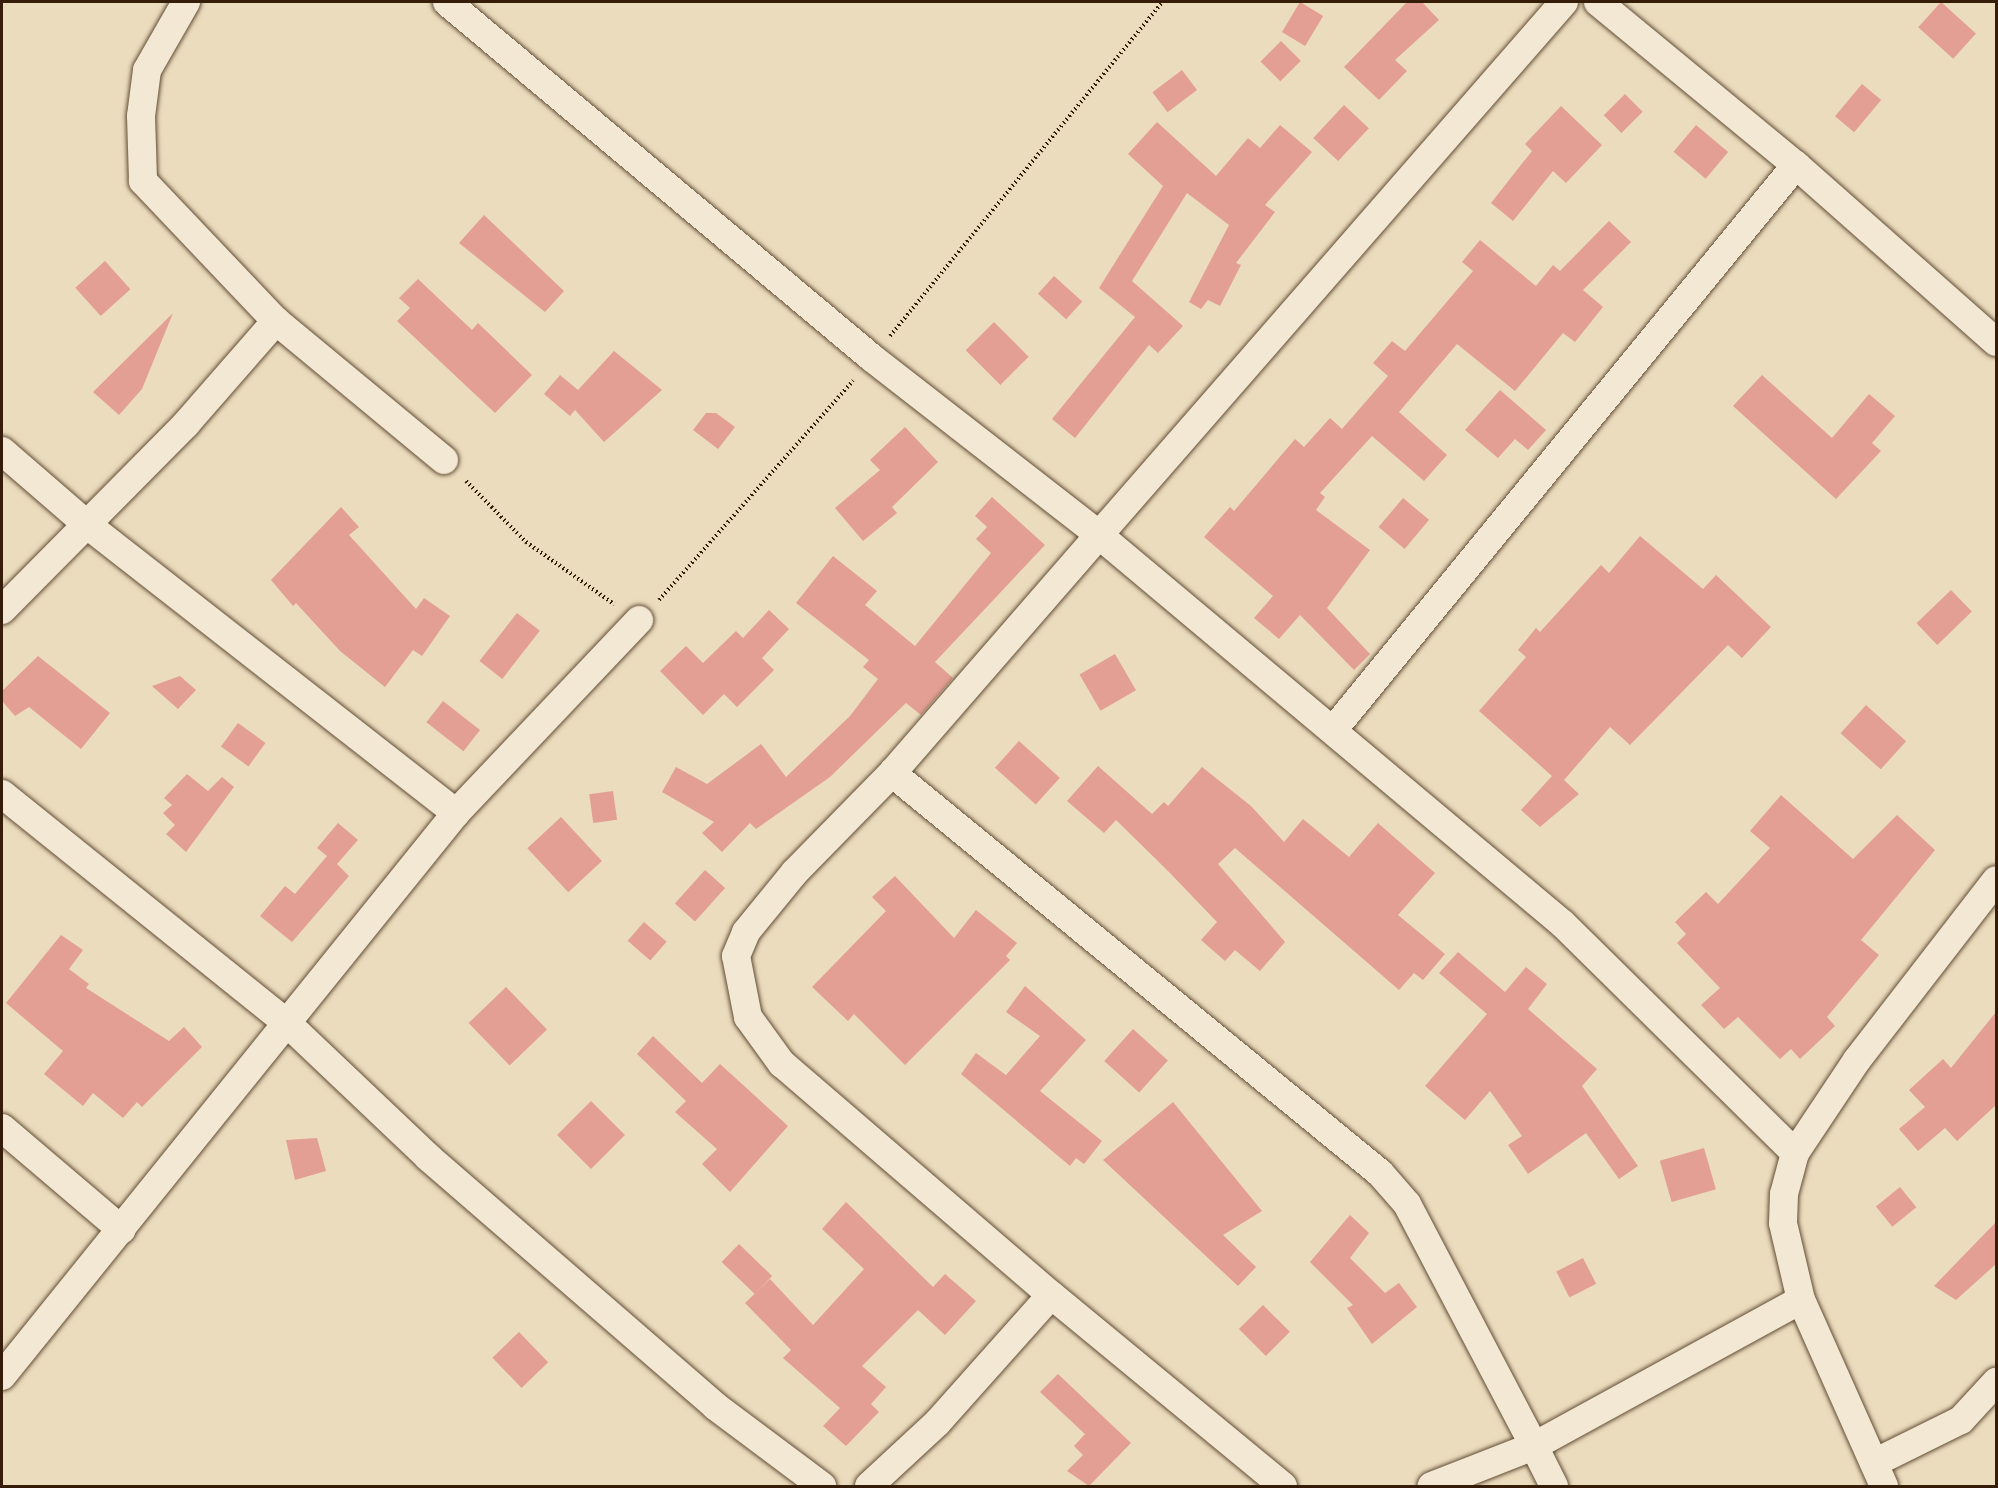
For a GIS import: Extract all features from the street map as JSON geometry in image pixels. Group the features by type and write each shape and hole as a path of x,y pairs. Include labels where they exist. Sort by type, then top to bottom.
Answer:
{"street":[{"path":"186,2 147,70 141,116 143,181 276,321 444,460"},
{"path":"447,2 872,358 1099,535 1334,729 1563,924 1795,1153"},
{"path":"1284,1486 1051,1295 782,1064 748,1017 736,956 746,932 788,880 892,773 1564,2"},
{"path":"1598,2 1796,165 1996,342"},
{"path":"1334,729 1796,165"},
{"path":"2,610 85,523 186,424 276,321"},
{"path":"2,451 85,523 456,813"},
{"path":"2,1376 456,813 639,620"},
{"path":"892,773 1380,1173 1430,1244 1554,1486"},
{"path":"2,794 287,1023 428,1157 680,1375 822,1486"},
{"path":"1996,880 1857,1060 1795,1153 1782,1223 1801,1300 1879,1475 1961,1420 1996,1382"},
{"path":"2,1128 122,1230"},
{"path":"869,1486 937,1423 1051,1295"},
{"path":"1432,1486 1534,1446 1801,1300"}],"path":[{"path":"444,460 526,542 639,620 709,550 872,358 1162,2"}],"building":[{"path":"1300,2 1323,16 1305,46 1282,32"},
{"path":"1407,2 1422,2 1439,20 1395,60 1407,71 1379,100 1344,67"},
{"path":"1941,2 1976,33 1953,59 1918,27"},
{"path":"1281,41 1301,61 1280,81 1260,62"},
{"path":"1182,70 1197,90 1167,112 1152,92"},
{"path":"1862,84 1881,100 1854,132 1835,116"},
{"path":"1625,94 1643,112 1621,133 1604,115"},
{"path":"1344,105 1369,128 1338,161 1313,138"},
{"path":"1561,106 1602,145 1566,183 1553,171 1513,221 1491,203 1532,151 1525,144"},
{"path":"1157,122 1216,176 1248,138 1260,148 1280,125 1312,152 1265,205 1275,212 1236,263 1241,265 1220,306 1208,300 1201,309 1189,302 1229,225 1187,193 1132,281 1183,326 1158,353 1149,345 1075,438 1052,419 1135,317 1099,288 1163,186 1128,154"},
{"path":"1696,125 1728,152 1706,179 1674,152"},
{"path":"484,215 564,291 545,312 459,243"},
{"path":"1609,221 1631,242 1583,290 1603,307 1575,342 1563,333 1515,391 1457,344 1399,412 1447,455 1424,481 1372,436 1320,493 1325,497 1316,510 1370,550 1327,608 1370,654 1354,670 1300,615 1279,639 1254,618 1273,596 1204,537 1230,507 1234,511 1295,439 1304,447 1330,418 1342,429 1388,376 1373,363 1392,341 1405,351 1473,271 1462,262 1480,240 1536,286 1553,265 1560,271"},
{"path":"105,261 130,289 101,316 75,288"},
{"path":"1054,276 1082,301 1066,319 1038,294"},
{"path":"418,279 472,330 478,323 532,375 495,413 397,321 410,308 399,298"},
{"path":"173,313 142,389 119,415 93,392"},
{"path":"994,322 1029,357 1000,385 966,350"},
{"path":"614,351 662,390 604,442 575,410 570,416 544,394 560,375 578,390"},
{"path":"1762,375 1832,438 1869,394 1895,416 1872,443 1881,451 1836,499 1733,406"},
{"path":"1500,390 1546,430 1528,450 1515,439 1498,458 1465,430"},
{"path":"706,413 716,413 735,427 718,449 693,430"},
{"path":"905,427 938,462 892,507 897,513 863,541 835,508 880,470 870,460"},
{"path":"992,497 1045,545 935,662 953,678 921,715 906,703 830,777 756,829 750,823 722,852 702,833 714,822 662,792 676,767 707,784 761,744 786,777 850,716 878,679 863,667 869,660 796,603 833,556 877,591 865,605 915,646 991,553 976,539 987,527 975,516"},
{"path":"1403,498 1429,520 1405,549 1379,527"},
{"path":"341,507 359,527 349,535 416,609 424,598 450,616 422,656 413,650 385,687 340,651 296,603 293,606 271,580"},
{"path":"1640,536 1703,589 1716,575 1771,627 1742,658 1728,645 1630,745 1610,727 1564,780 1579,794 1540,827 1521,810 1552,776 1479,711 1526,657 1518,650 1536,628 1540,632 1601,565 1609,573"},
{"path":"1951,590 1972,612 1937,645 1916,623"},
{"path":"769,610 789,629 762,658 774,670 737,707 724,694 703,715 660,671 686,646 703,663 736,631 743,638"},
{"path":"517,613 540,631 502,679 479,661"},
{"path":"1115,654 1136,690 1100,711 1079,674"},
{"path":"38,656 110,713 81,749 29,707 15,716 2,701 2,691"},
{"path":"180,676 196,690 178,709 152,686"},
{"path":"443,701 480,730 463,751 426,722"},
{"path":"1866,705 1906,741 1881,769 1841,733"},
{"path":"238,723 266,743 248,766 221,746"},
{"path":"1019,741 1060,778 1036,805 995,768"},
{"path":"1098,766 1152,814 1164,802 1168,806 1202,767 1251,806 1284,842 1303,819 1349,857 1378,823 1435,873 1398,915 1445,954 1423,980 1414,973 1399,990 1235,848 1218,864 1285,942 1260,971 1235,950 1225,961 1201,940 1217,922 1168,871 1116,820 1104,833 1067,801"},
{"path":"187,774 208,791 222,777 234,787 186,852 166,834 175,825 163,813 172,805 164,798"},
{"path":"613,791 617,820 593,823 589,794"},
{"path":"1781,795 1853,859 1897,815 1935,850 1861,940 1879,955 1827,1017 1835,1026 1800,1059 1791,1049 1780,1059 1738,1017 1724,1029 1701,1005 1720,988 1677,943 1686,934 1675,922 1706,892 1718,904 1770,848 1750,831"},
{"path":"561,817 602,861 568,892 527,848"},
{"path":"338,823 358,840 337,864 349,876 292,942 260,916 285,886 295,894 327,856 317,848"},
{"path":"705,870 725,888 695,922 675,903"},
{"path":"895,876 954,938 976,910 1017,943 1006,956 1010,960 905,1065 854,1014 848,1021 812,987 886,911 872,897"},
{"path":"644,922 667,942 650,961 628,941"},
{"path":"61,935 83,950 69,969 89,984 86,988 169,1041 184,1027 202,1047 142,1107 137,1102 123,1118 93,1093 83,1106 44,1074 63,1051 6,1003"},
{"path":"1458,952 1505,992 1526,967 1547,984 1528,1009 1597,1069 1582,1086 1638,1166 1619,1179 1586,1133 1528,1174 1508,1145 1522,1136 1490,1091 1465,1120 1425,1086 1487,1014 1439,973"},
{"path":"1025,986 1086,1040 1040,1091 1102,1141 1084,1164 1076,1158 1070,1166 961,1074 976,1053 1006,1075 1040,1036 1006,1012"},
{"path":"506,987 547,1029 510,1066 469,1023"},
{"path":"1996,1012 1996,1105 1957,1141 1945,1128 1918,1151 1899,1129 1925,1107 1909,1090 1943,1059 1951,1068"},
{"path":"1133,1029 1168,1060 1139,1092 1104,1061"},
{"path":"653,1036 702,1083 720,1064 788,1126 730,1192 702,1164 717,1149 675,1112 686,1101 637,1054"},
{"path":"591,1101 625,1135 591,1169 557,1135"},
{"path":"1173,1102 1262,1211 1223,1235 1256,1267 1238,1286 1103,1160"},
{"path":"317,1138 326,1171 295,1180 286,1140"},
{"path":"1704,1148 1716,1189 1672,1202 1660,1161"},
{"path":"1900,1187 1916,1207 1892,1227 1876,1207"},
{"path":"846,1202 933,1287 945,1274 976,1301 945,1335 918,1310 862,1366 886,1387 871,1404 879,1412 846,1446 823,1426 840,1408 783,1358 791,1350 745,1303 770,1279 813,1325 864,1269 822,1229"},
{"path":"1350,1215 1369,1233 1350,1258 1385,1293 1399,1283 1417,1307 1372,1344 1347,1308 1353,1305 1310,1262"},
{"path":"1996,1222 1996,1264 1956,1300 1934,1286"},
{"path":"739,1244 772,1276 755,1294 722,1262"},
{"path":"1583,1258 1596,1284 1569,1297 1556,1272"},
{"path":"1263,1305 1290,1332 1266,1356 1239,1329"},
{"path":"519,1332 548,1362 522,1388 492,1358"},
{"path":"1058,1374 1131,1443 1089,1486 1067,1471 1083,1455 1074,1446 1085,1434 1040,1392"}]}
